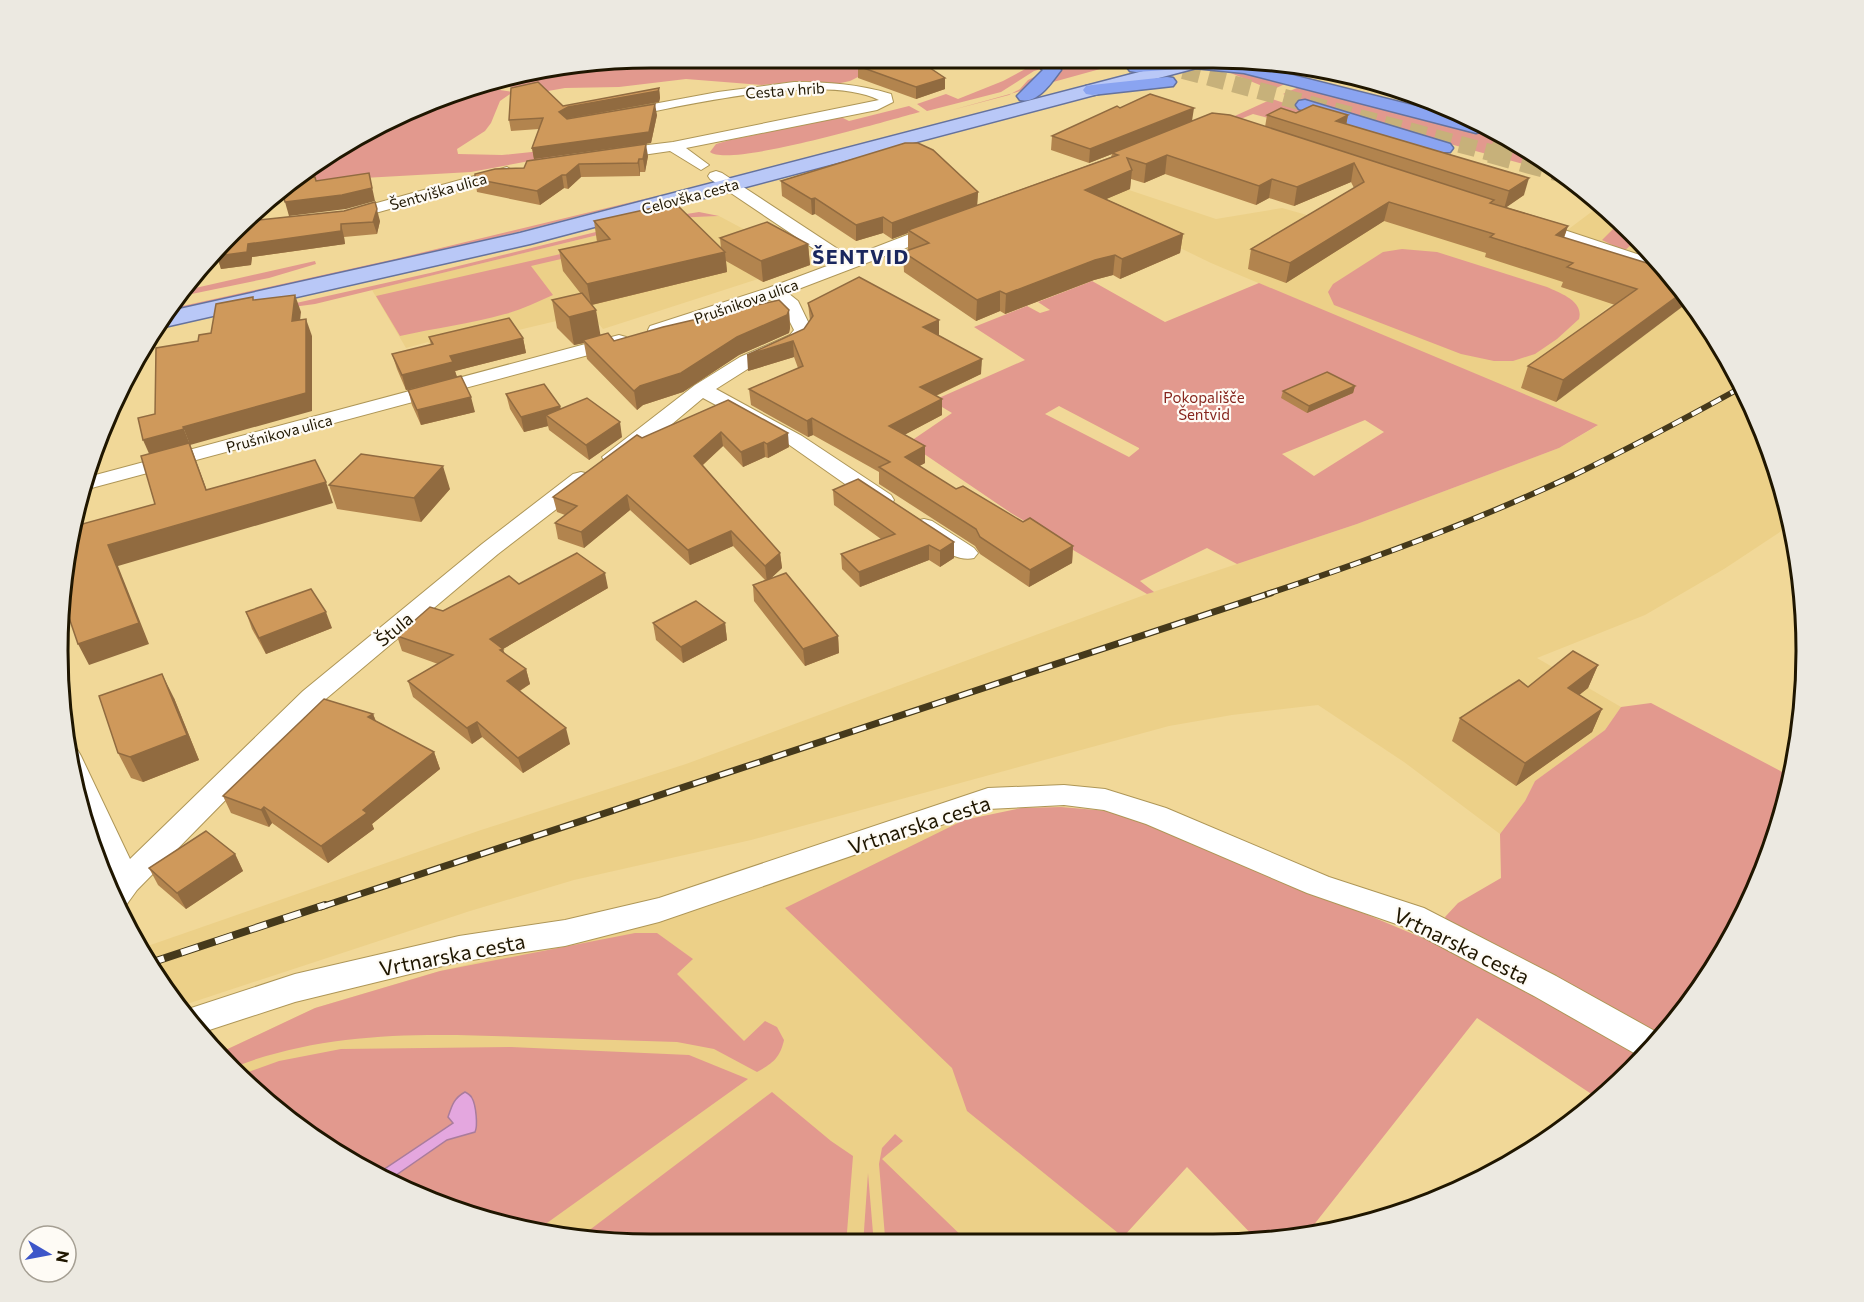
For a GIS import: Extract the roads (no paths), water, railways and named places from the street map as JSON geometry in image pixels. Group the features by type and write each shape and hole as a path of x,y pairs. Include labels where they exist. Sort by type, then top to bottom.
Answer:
{"highway":[{"path":"1026,96 1040,85 1041,68"},
{"path":"1213,68 1217,73 1256,89"},
{"path":"1247,69 1460,123"},
{"path":"1272,71 1299,83"},
{"path":"1092,90 1148,83 1185,82"},
{"path":"1288,100 1443,148"}],"main road":[{"name":"Celovška cesta","path":"185,300 451,242 1132,68"},
{"name":"Celovška cesta","path":"172,318 442,258 716,176 1092,90 1150,68"}],"street":[{"name":"Cesta v hrib","path":"605,117 696,100 812,86 866,90 886,97 886,102 877,106 673,146"},
{"path":"596,157 673,146 849,264"},
{"name":"Šentviška ulica","path":"328,219 364,213 444,188 524,168"},
{"path":"1519,221 1651,265"},
{"name":"Prušnikova ulica","path":"92,482 640,336 774,292 951,224"},
{"name":"Štula","path":"120,891 312,697 490,549 589,473 665,420 702,389 747,362 797,339 803,330 789,301 774,292"},
{"path":"702,389 795,440 966,553"},
{"name":"Vrtnarska cesta","path":"199,1019 317,983 459,949 565,933 660,909 821,857 936,814 988,799 1064,795 1105,800 1156,816 1318,885 1413,917 1646,1043"},
{"path":"93,822 120,891"}],"tunnel":[{"path":"1174,68 1496,154"},
{"path":"1490,152 1533,164"}],"railway":[{"path":"1267,594 1421,540 1535,493 1615,455 1735,391"},
{"path":"321,907 1271,593"},
{"path":"157,961 325,905"}],"district":[{"name":"ŠENTVID","path":"861,256"}],"park label":[{"name":"Pokopališče Šentvid","path":"1204,406"}]}
